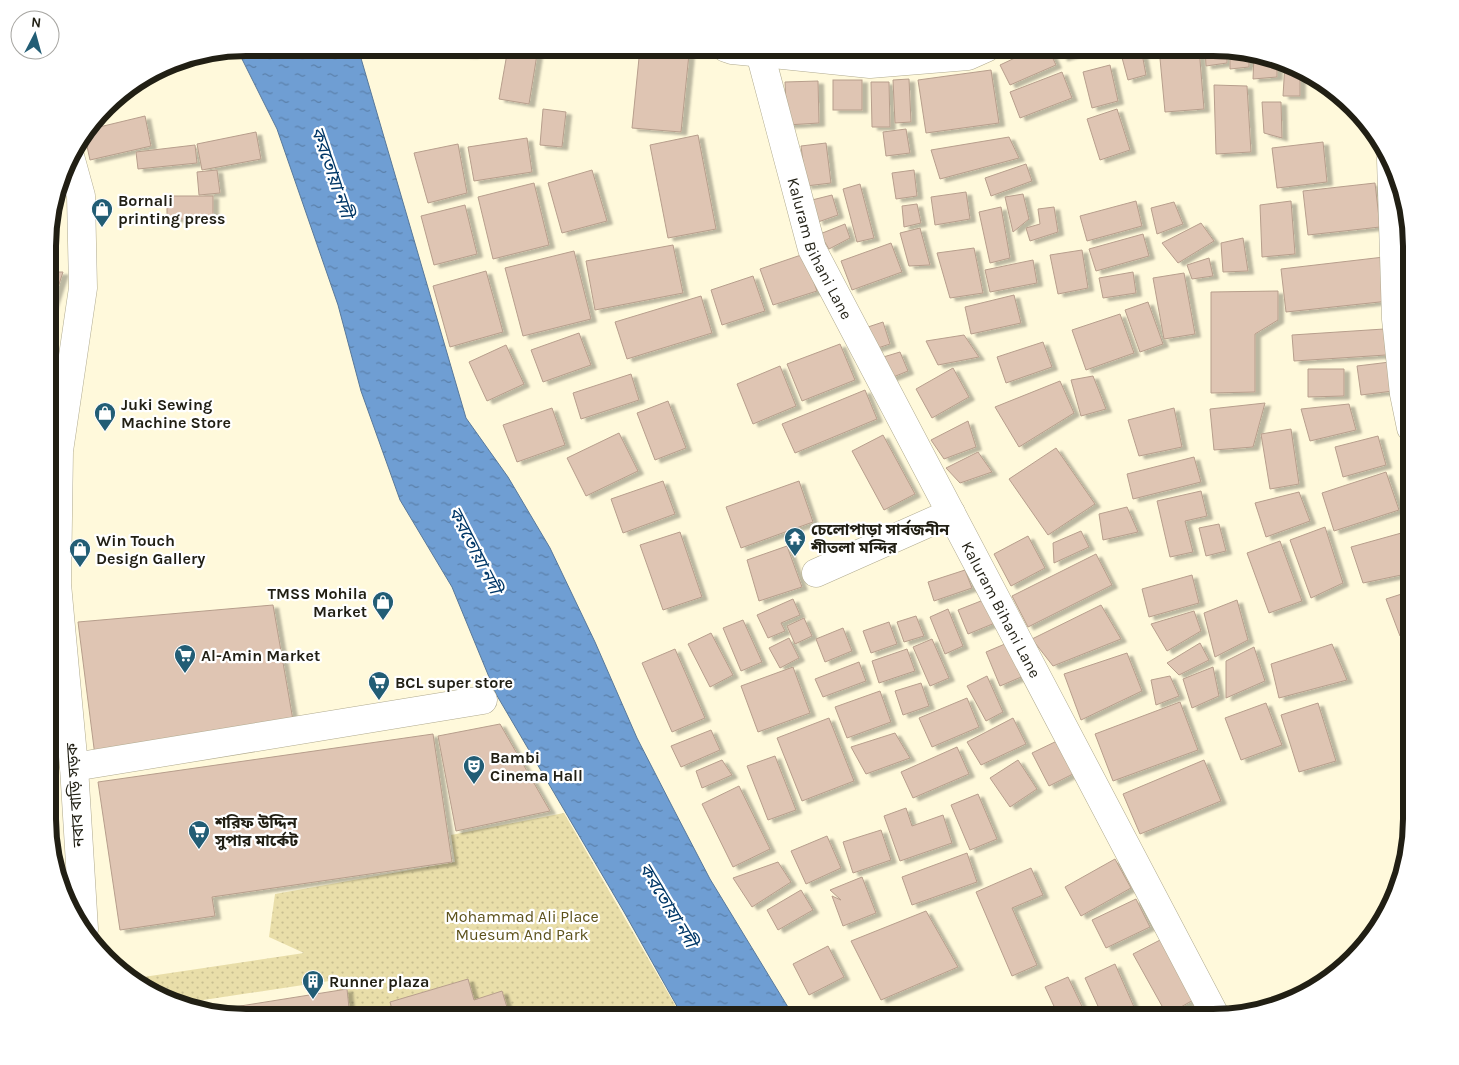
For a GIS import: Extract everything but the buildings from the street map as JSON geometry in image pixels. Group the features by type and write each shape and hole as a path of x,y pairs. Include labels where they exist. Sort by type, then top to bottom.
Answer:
{"street":[{"name":"Kaluram Bihani Lane","path":"761,56 812,249 1212,1009"},
{"path":"790,56 870,64 968,56"},
{"name":"নবাব বাড়ি সড়ক","path":"73,169 80,196 83,288 59,451 57,584 74,767 83,916"},
{"path":"1392,183 1396,319 1403,385"},
{"path":"816,573 951,513"},
{"path":"74,767 483,700"}],"green space":[{"name":"Mohammad Ali Place Muesum And Park","path":"564,813 677,1009 339,1009 336,980 195,1001 162,989 141,977 304,953 269,937 275,894 455,862 451,835"}],"water":[{"name":"করতোয়া নদী","path":"241,56 360,56 466,418 508,477 550,548 595,642 637,738 674,810 710,879 789,1009 679,1009 496,694 452,587 400,500 361,391 338,305 277,129"}],"place":[{"name":"Bornali printing press","path":"102,228"},
{"name":"Juki Sewing Machine Store","path":"105,432"},
{"name":"চেলোপাড়া সার্বজনীন শীতলা মন্দির","path":"795,557"},
{"name":"Win Touch Design Gallery","path":"80,568"},
{"name":"TMSS Mohila Market","path":"383,621"},
{"name":"Al-Amin Market","path":"185,674"},
{"name":"BCL super store","path":"379,701"},
{"name":"Bambi Cinema Hall","path":"474,785"},
{"name":"শরিফ উদ্দিন সুপার মার্কেট","path":"199,850"},
{"name":"Runner plaza","path":"313,1000"}]}
